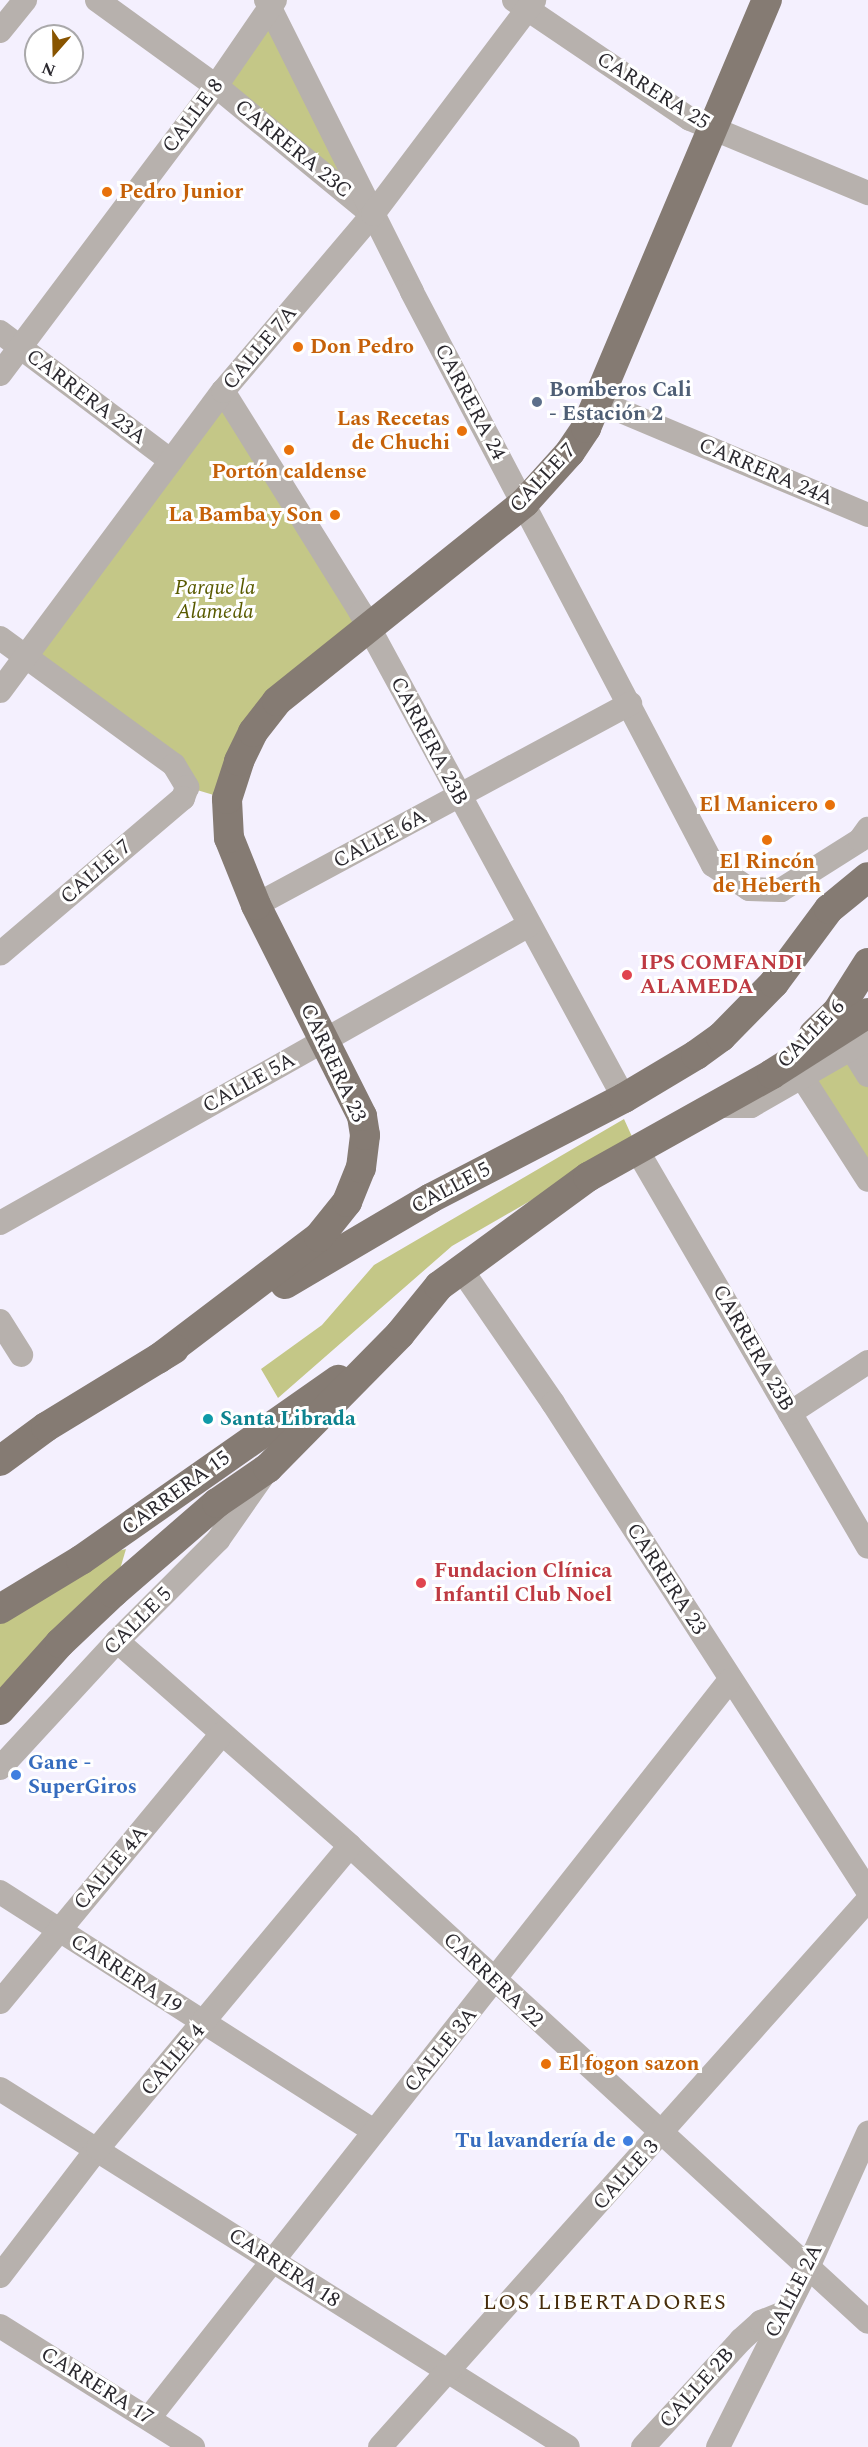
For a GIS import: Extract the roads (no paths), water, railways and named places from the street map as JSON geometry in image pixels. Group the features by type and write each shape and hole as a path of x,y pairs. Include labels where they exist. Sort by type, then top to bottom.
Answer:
{"main road":[{"name":"CALLE 7","path":"227,799 253,732 277,701 525,502 570,452 586,428 767,0"},
{"name":"CARRERA 23","path":"158,1359 320,1237 347,1202 361,1168 365,1135 362,1116 256,905 229,838 227,799"},
{"name":"CALLE 5","path":"0,1461 46,1427 431,1198 624,1098 722,1037 774,982 830,909 868,877"},
{"name":"CALLE 6","path":"772,1074 812,1042 837,1012 868,963"},
{"path":"812,1042 868,1013"},
{"name":"CALLE 5","path":"0,1710 60,1643 113,1593 218,1503 268,1468 380,1354 439,1286 588,1177 772,1074"},
{"name":"CARRERA 15","path":"0,1609 81,1560 300,1404 380,1354"},
{"path":"0,1447 46,1427"}],"street":[{"path":"0,31 25,0"},
{"name":"CARRERA 23C","path":"97,0 216,86 373,214"},
{"name":"CALLE 8","path":"0,374 216,86 270,3"},
{"name":"CARRERA 24","path":"270,3 373,214 713,865 749,889 781,890 860,840 868,829"},
{"name":"CARRERA 25","path":"525,3 690,119 868,193"},
{"name":"CALLE 7A","path":"0,691 223,392 373,214 525,3"},
{"name":"CARRERA 23A","path":"0,332 171,461"},
{"name":"CARRERA 23B","path":"223,392 369,628 458,797 624,1098"},
{"name":"CARRERA 24A","path":"597,402 868,515"},
{"path":"0,638 26,657"},
{"name":"CALLE 7","path":"0,954 183,798 187,787 174,765 26,657"},
{"name":"CALLE 6A","path":"256,905 630,704"},
{"name":"CALLE 5A","path":"0,1223 529,925"},
{"path":"860,1044 868,1075"},
{"name":"CALLE 5","path":"714,1106 751,1106 860,1044"},
{"path":"802,1077 868,1180"},
{"name":"CARRERA 23B","path":"637,1150 868,1547"},
{"name":"CARRERA 23","path":"461,1269 553,1403 868,1891"},
{"path":"0,1321 21,1355"},
{"path":"790,1413 868,1362"},
{"name":"CALLE 5","path":"0,1768 117,1641 218,1540 268,1468"},
{"name":"CARRERA 22","path":"117,1641 350,1846 661,2136 809,2265 868,2322"},
{"name":"CALLE 3A","path":"149,2418 274,2262 374,2131 495,1983 730,1680"},
{"name":"CALLE 4A","path":"0,2002 222,1734"},
{"name":"CALLE 4","path":"0,2277 98,2148 350,1846"},
{"name":"CARRERA 19","path":"0,1892 203,2024 374,2131"},
{"name":"CALLE 3","path":"380,2447 661,2136 868,1900"},
{"name":"CARRERA 18","path":"0,2089 98,2148 568,2447"},
{"name":"CALLE 2A","path":"718,2447 809,2265 868,2133"},
{"name":"CALLE 2B","path":"643,2447 741,2340 761,2322 783,2313"},
{"name":"CARRERA 17","path":"0,2326 193,2447"}],"place":[{"name":"Pedro Junior","path":"107,192"},
{"name":"Don Pedro","path":"298,347"},
{"name":"Bomberos Cali - Estación 2","path":"537,402"},
{"name":"Las Recetas de Chuchi","path":"462,431"},
{"name":"Portón caldense","path":"289,450"},
{"name":"La Bamba y Son","path":"335,515"},
{"name":"El Manicero","path":"830,805"},
{"name":"El Rincón de Heberth","path":"767,840"},
{"name":"IPS COMFANDI ALAMEDA","path":"627,975"},
{"name":"Santa Librada","path":"208,1419"},
{"name":"Fundacion Clínica Infantil Club Noel","path":"421,1583"},
{"name":"Gane - SuperGiros","path":"16,1775"},
{"name":"El fogon sazon","path":"546,2064"},
{"name":"Tu lavandería de","path":"628,2141"}],"district":[{"name":"LOS LIBERTADORES","path":"605,2303"}],"park label":[{"name":"Parque la Alameda","path":"215,600"}]}
